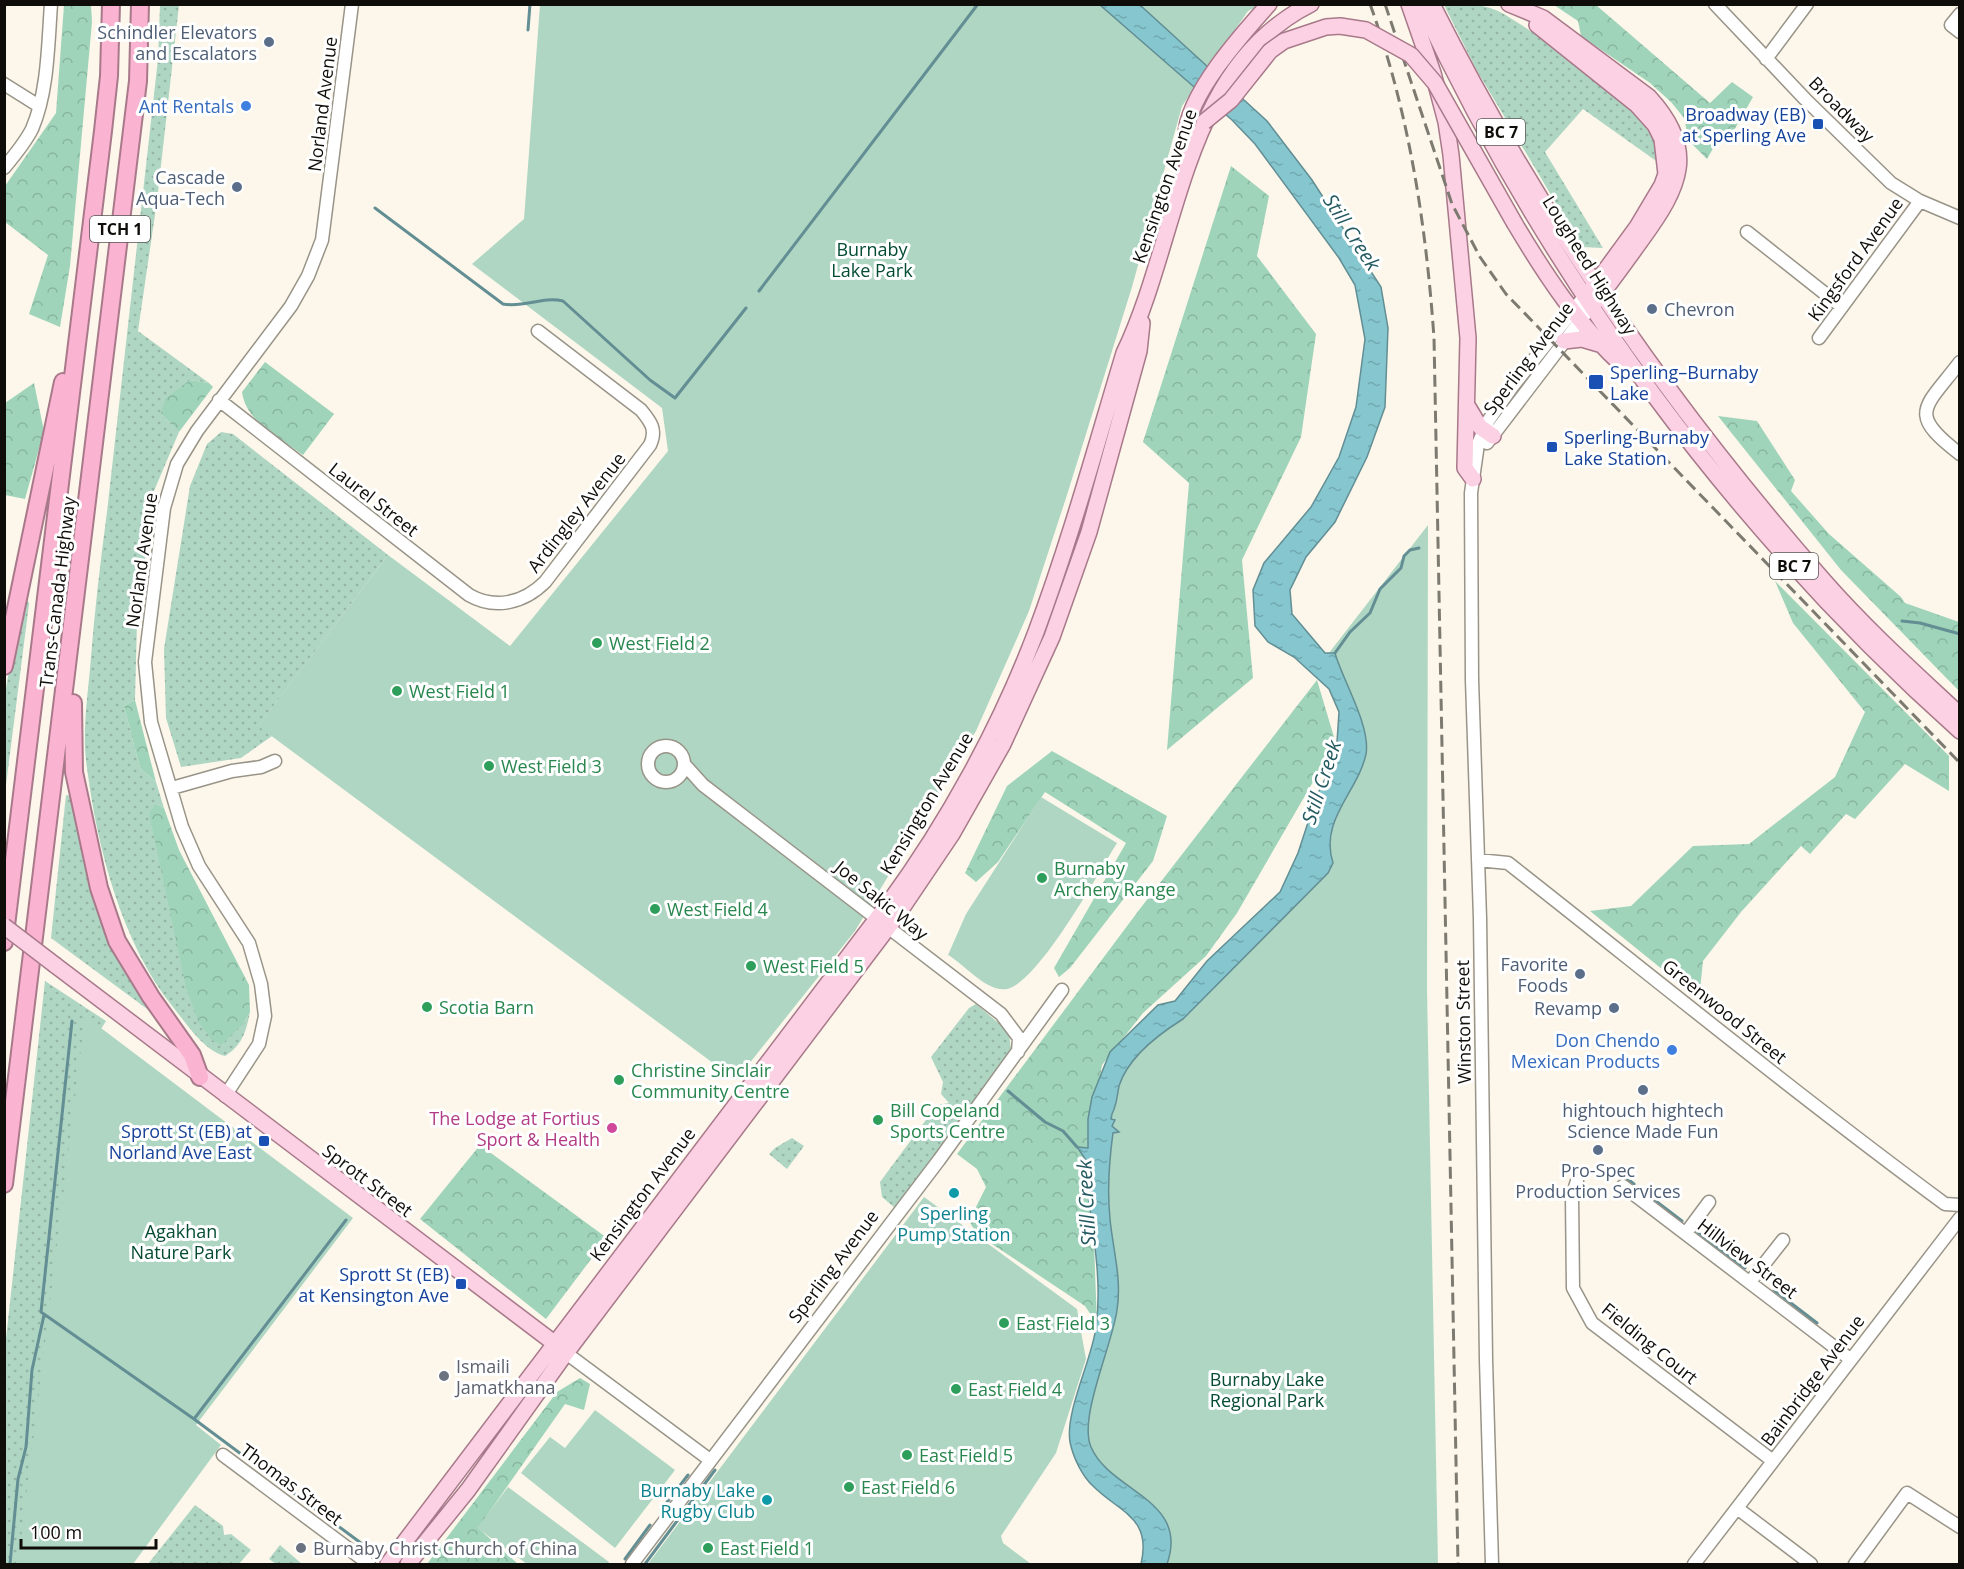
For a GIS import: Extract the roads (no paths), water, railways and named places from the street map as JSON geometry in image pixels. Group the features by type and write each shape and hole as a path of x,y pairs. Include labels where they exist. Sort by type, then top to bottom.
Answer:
{"highway":[{"name":"Trans-Canada Highway","path":"4,942 75,347 105,120 111,4"},
{"name":"Trans-Canada Highway","path":"4,1184 70,656 136,92 140,4"},
{"path":"4,666 58,396 75,347"},
{"path":"70,656 74,772 99,888 117,941 150,997 192,1055 200,1077"}],"main road":[{"path":"1190,158 1186,135 1193,111 1227,52 1269,4"},
{"name":"Kensington Avenue","path":"388,1564 560,1349 881,924 944,819 996,722 1031,643 1070,530 1124,353 1142,314 1190,158 1204,122 1227,79 1244,56 1272,29 1311,4"},
{"path":"1409,4 1446,122 1468,338 1465,468 1473,479"},
{"name":"Lougheed Highway","path":"1421,4 1457,80 1587,303 1645,386 1709,469 1816,591 1959,731"},
{"name":"Lougheed Highway","path":"1432,4 1470,79 1576,255 1704,436 1824,582 1959,715"},
{"path":"1520,7 1543,18 1649,97 1664,113 1672,129 1673,164"},
{"path":"1520,7 1649,118 1662,139 1673,164"},
{"path":"1204,122 1231,100 1270,51 1284,41 1326,27 1340,26 1366,30 1394,44 1411,56 1436,83 1541,269 1599,344 1645,386"},
{"name":"Sperling Avenue","path":"1587,303 1670,199 1679,176 1673,164 1657,195 1615,257 1598,289"},
{"path":"1576,255 1596,262 1615,257"},
{"path":"1564,341 1582,339 1599,344"},
{"path":"1468,406 1488,433"},
{"name":"Sprott Street","path":"4,926 560,1349"},
{"name":"Kensington Avenue","path":"408,1564 468,1490 560,1349"}],"street":[{"path":"4,168 27,137 39,106 51,4"},
{"name":"Norland Avenue","path":"225,1096 259,1044 265,1016 261,984 249,943 190,847 151,722 145,674 163,520 168,492 177,464 219,400 291,306 308,276 322,240 352,4"},
{"name":"Broadway","path":"1715,4 1766,59 1891,183 1920,201 1959,218"},
{"path":"1766,59 1807,4"},
{"path":"1959,14 1951,25 1959,32"},
{"path":"4,84 39,106"},
{"name":"Kingsford Avenue","path":"1820,338 1920,201"},
{"path":"1747,232 1842,307"},
{"name":"Sperling Avenue","path":"1488,433 1512,387 1587,303"},
{"name":"Sperling Avenue","path":"1473,479 1479,453 1478,444 1564,341 1576,316"},
{"name":"Ardingley Avenue","path":"515,602 528,596 545,582 650,445 654,433 650,421 641,410 538,331"},
{"path":"1959,362 1927,405 1926,416 1928,426 1936,436 1959,454"},
{"name":"Laurel Street","path":"219,400 469,595 477,600 497,604 515,602"},
{"name":"Winston Street","path":"1473,479 1472,680 1478,860 1492,1564"},
{"name":"Joe Sakic Way","path":"703,785 662,782 652,777 648,765 651,754 661,747 673,747 682,755 684,764 703,785 1001,1014 1019,1038 1017,1055"},
{"path":"172,788 232,771 261,768 274,761"},
{"path":"673,782 681,775 684,764"},
{"name":"Greenwood Street","path":"1478,860 1508,863 1732,1038 1831,1120 1945,1204"},
{"name":"Sperling Avenue","path":"632,1564 1017,1055 1062,990"},
{"name":"Fielding Court","path":"1577,1181 1572,1197 1573,1288 1592,1323 1773,1461"},
{"name":"Hillview Street","path":"1623,1186 1850,1359"},
{"path":"1686,1233 1709,1202"},
{"path":"1945,1204 1959,1205"},
{"path":"1945,1204 1956,1223"},
{"name":"Bainbridge Avenue","path":"1694,1564 1956,1223"},
{"path":"1750,1282 1783,1240"},
{"name":"Sprott Street","path":"560,1349 710,1460"},
{"name":"Thomas Street","path":"223,1455 369,1564"},
{"path":"1855,1564 1907,1493 1959,1527"},
{"path":"1737,1508 1810,1564"}],"water":[{"path":"1100,5 1140,5 1267,121 1312,180 1381,287 1388,328 1385,407 1367,457 1335,522 1306,557 1290,590 1292,614 1325,653 1335,653 1364,730 1366,754 1362,768 1341,807 1331,833 1330,848 1333,863 1328,873 1183,1019 1145,1047 1129,1065 1119,1086 1111,1119 1115,1120 1112,1126 1119,1132 1113,1133 1109,1187 1118,1298 1114,1324 1092,1400 1088,1434 1091,1447 1101,1462 1158,1510 1168,1525 1171,1542 1167,1564 1141,1564 1143,1548 1138,1526 1123,1510 1089,1482 1078,1466 1070,1442 1071,1416 1094,1340 1098,1308 1096,1251 1086,1176 1088,1163 1077,1147 1088,1148 1088,1119 1092,1097 1110,1052 1158,1005 1175,1001 1207,961 1280,892 1298,853 1317,795 1336,757 1339,712 1329,689 1294,657 1268,642 1255,626 1253,590 1264,563 1311,507 1339,457 1356,407 1365,339 1355,285 1339,258 1255,144 1232,120"}],"waterway":[{"path":"528,30 530,4"},
{"path":"759,291 978,4"},
{"path":"375,208 503,304 563,301 650,380 675,398 746,308"},
{"path":"1335,653 1350,632 1370,613 1380,589 1401,568 1404,556 1410,550 1419,548"},
{"path":"1902,621 1920,623 1960,634"},
{"path":"72,1021 41,1312 194,1419 369,1549"},
{"path":"1008,1091 1045,1122 1063,1131 1077,1147"},
{"path":"1625,1177 1634,1184"},
{"path":"1640,1189 1682,1221"},
{"path":"194,1419 346,1220"},
{"path":"1698,1233 1745,1268"},
{"path":"1774,1290 1817,1323"},
{"path":"10,1564 18,1479 26,1447 32,1370 44,1315"},
{"path":"645,1564 715,1470"},
{"path":"661,1510 688,1475"},
{"path":"625,1559 650,1525"}],"railway":[{"path":"1370,4 1395,86 1414,169 1431,295 1434,338 1458,1564"},
{"path":"1385,4 1452,204 1480,257 1506,294 1960,763"}],"place":[{"name":"Schindler Elevators and Escalators","path":"269,42"},
{"name":"Ant Rentals","path":"246,106"},
{"name":"Broadway (EB) at Sperling Ave","path":"1818,124"},
{"name":"Cascade Aqua-Tech","path":"237,187"},
{"name":"Chevron","path":"1652,309"},
{"name":"Sperling–Burnaby Lake","path":"1596,382"},
{"name":"Sperling-Burnaby Lake Station","path":"1552,447"},
{"name":"West Field 2","path":"597,643"},
{"name":"West Field 1","path":"397,691"},
{"name":"West Field 3","path":"489,766"},
{"name":"Burnaby Archery Range","path":"1042,878"},
{"name":"West Field 4","path":"655,909"},
{"name":"West Field 5","path":"751,966"},
{"name":"Favorite Foods","path":"1580,974"},
{"name":"Scotia Barn","path":"427,1007"},
{"name":"Revamp","path":"1614,1008"},
{"name":"Don Chendo Mexican Products","path":"1672,1050"},
{"name":"Christine Sinclair Community Centre","path":"619,1080"},
{"name":"hightouch hightech Science Made Fun","path":"1643,1090"},
{"name":"Bill Copeland Sports Centre","path":"878,1120"},
{"name":"The Lodge at Fortius Sport & Health","path":"612,1128"},
{"name":"Sprott St (EB) at Norland Ave East","path":"264,1141"},
{"name":"Pro-Spec Production Services","path":"1598,1150"},
{"name":"Sperling Pump Station","path":"954,1193"},
{"name":"Sprott St (EB) at Kensington Ave","path":"461,1284"},
{"name":"East Field 3","path":"1004,1323"},
{"name":"Ismaili Jamatkhana","path":"444,1376"},
{"name":"East Field 4","path":"956,1389"},
{"name":"East Field 5","path":"907,1455"},
{"name":"East Field 6","path":"849,1487"},
{"name":"Burnaby Lake Rugby Club","path":"767,1500"},
{"name":"Burnaby Christ Church of China","path":"301,1548"},
{"name":"East Field 1","path":"708,1548"}],"water label":[{"name":"Still Creek","path":"1352,232"},
{"name":"Still Creek","path":"1321,782"},
{"name":"Still Creek","path":"1086,1203"}],"park label":[{"name":"Burnaby Lake Park","path":"872,259"},
{"name":"Agakhan Nature Park","path":"181,1241"},
{"name":"Burnaby Lake Regional Park","path":"1267,1389"}]}
